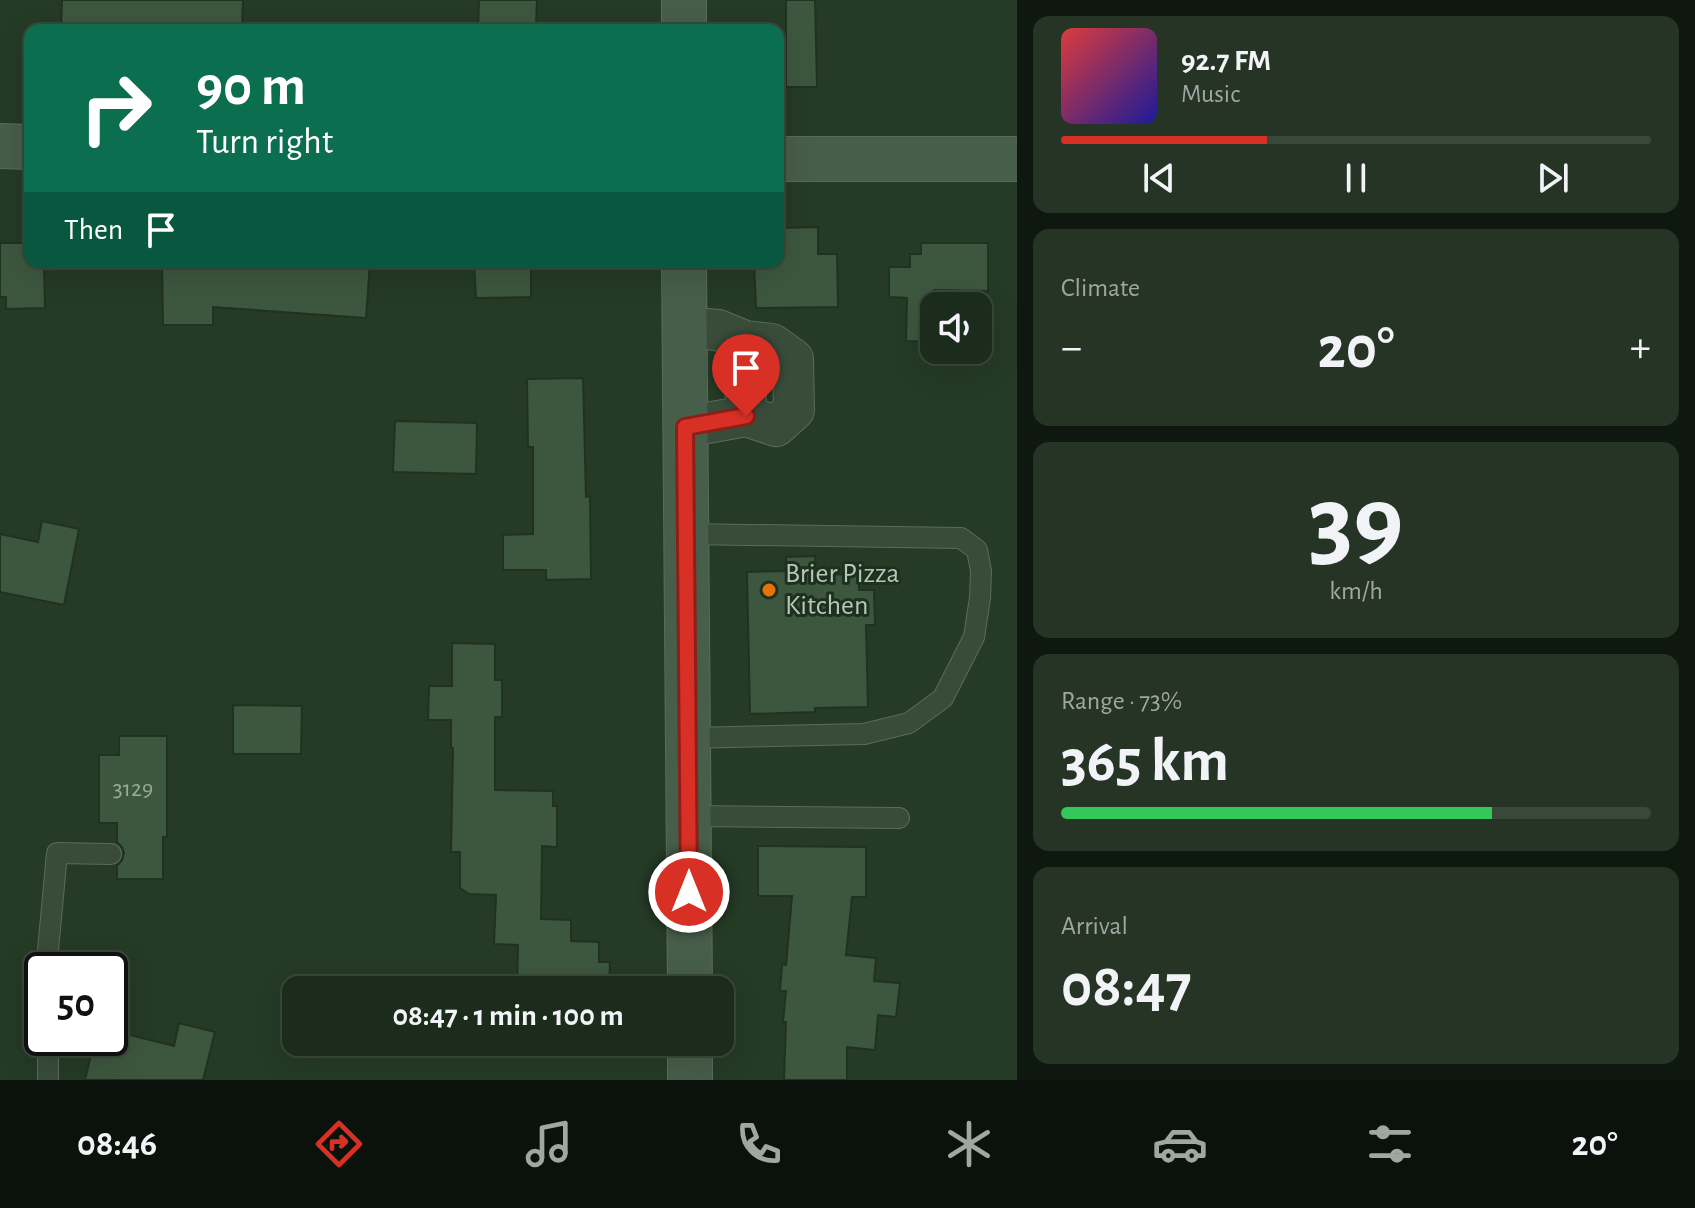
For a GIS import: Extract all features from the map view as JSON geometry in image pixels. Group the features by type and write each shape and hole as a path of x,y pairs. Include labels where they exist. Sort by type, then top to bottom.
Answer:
{"main road":[{"path":"684,0 684,24"},
{"path":"0,146 24,147"},
{"path":"784,159 1017,159"},
{"path":"684,268 690,976"},
{"path":"690,1056 690,1080"}],"street":[{"path":"684,327 718,330 745,341 772,344 793,359 794,410 776,426 746,416 685,427"}],"lane":[{"path":"686,534 961,538 977,550 981,571 974,637 943,698 909,723 864,734 688,738"},
{"path":"688,816 899,818"},
{"path":"48,952 57,853 111,854"},
{"path":"48,1056 48,1080"}],"building":[{"path":"62,0 243,0 242,24 61,24"},
{"path":"479,0 537,0 536,24 478,24"},
{"path":"786,0 815,0 817,87 786,87"},
{"path":"818,227 818,254 837,254 838,307 756,308 754,268 784,268 784,228"},
{"path":"0,243 24,243 24,268 44,268 45,308 6,309 6,297 0,297"},
{"path":"921,243 988,243 988,291 920,292 920,342 906,341 907,298 889,297 889,267 910,267 910,254 921,254"},
{"path":"162,268 370,268 366,318 213,307 213,325 163,325"},
{"path":"474,268 531,268 531,297 476,298"},
{"path":"583,378 591,579 546,580 546,570 503,570 503,535 533,534 533,447 528,447 527,379"},
{"path":"395,421 477,423 476,474 393,472"},
{"path":"42,521 79,529 64,605 0,592 0,534 38,542"},
{"path":"815,556 816,575 859,574 859,590 874,590 875,625 866,625 868,707 750,714 747,572 786,571 786,557"},
{"path":"452,643 495,644 495,680 502,680 502,717 495,717 495,790 553,791 553,806 557,806 557,847 542,846 541,919 571,920 571,941 599,942 599,962 610,962 610,976 517,976 518,945 494,944 496,895 469,894 460,888 460,852 451,852 451,720 428,720 429,686 452,686"},
{"path":"233,705 302,706 301,754 233,754"},
{"path":"119,736 167,736 167,837 163,837 163,879 117,879 117,866 124,853 117,842 117,823 99,823 99,755 119,755"},
{"path":"758,846 866,847 866,897 852,897 846,955 876,958 874,981 900,983 896,1017 878,1015 875,1050 847,1047 847,1080 784,1080 786,991 780,991 782,964 786,965 792,896 758,896"},
{"path":"179,1023 215,1032 203,1080 85,1080 91,1056 128,1056 128,1034 174,1046"}],"place":[{"name":"Brier Pizza Kitchen","path":"769,590"}],"route":[{"path":"689,892 685,427 746,416"}]}
